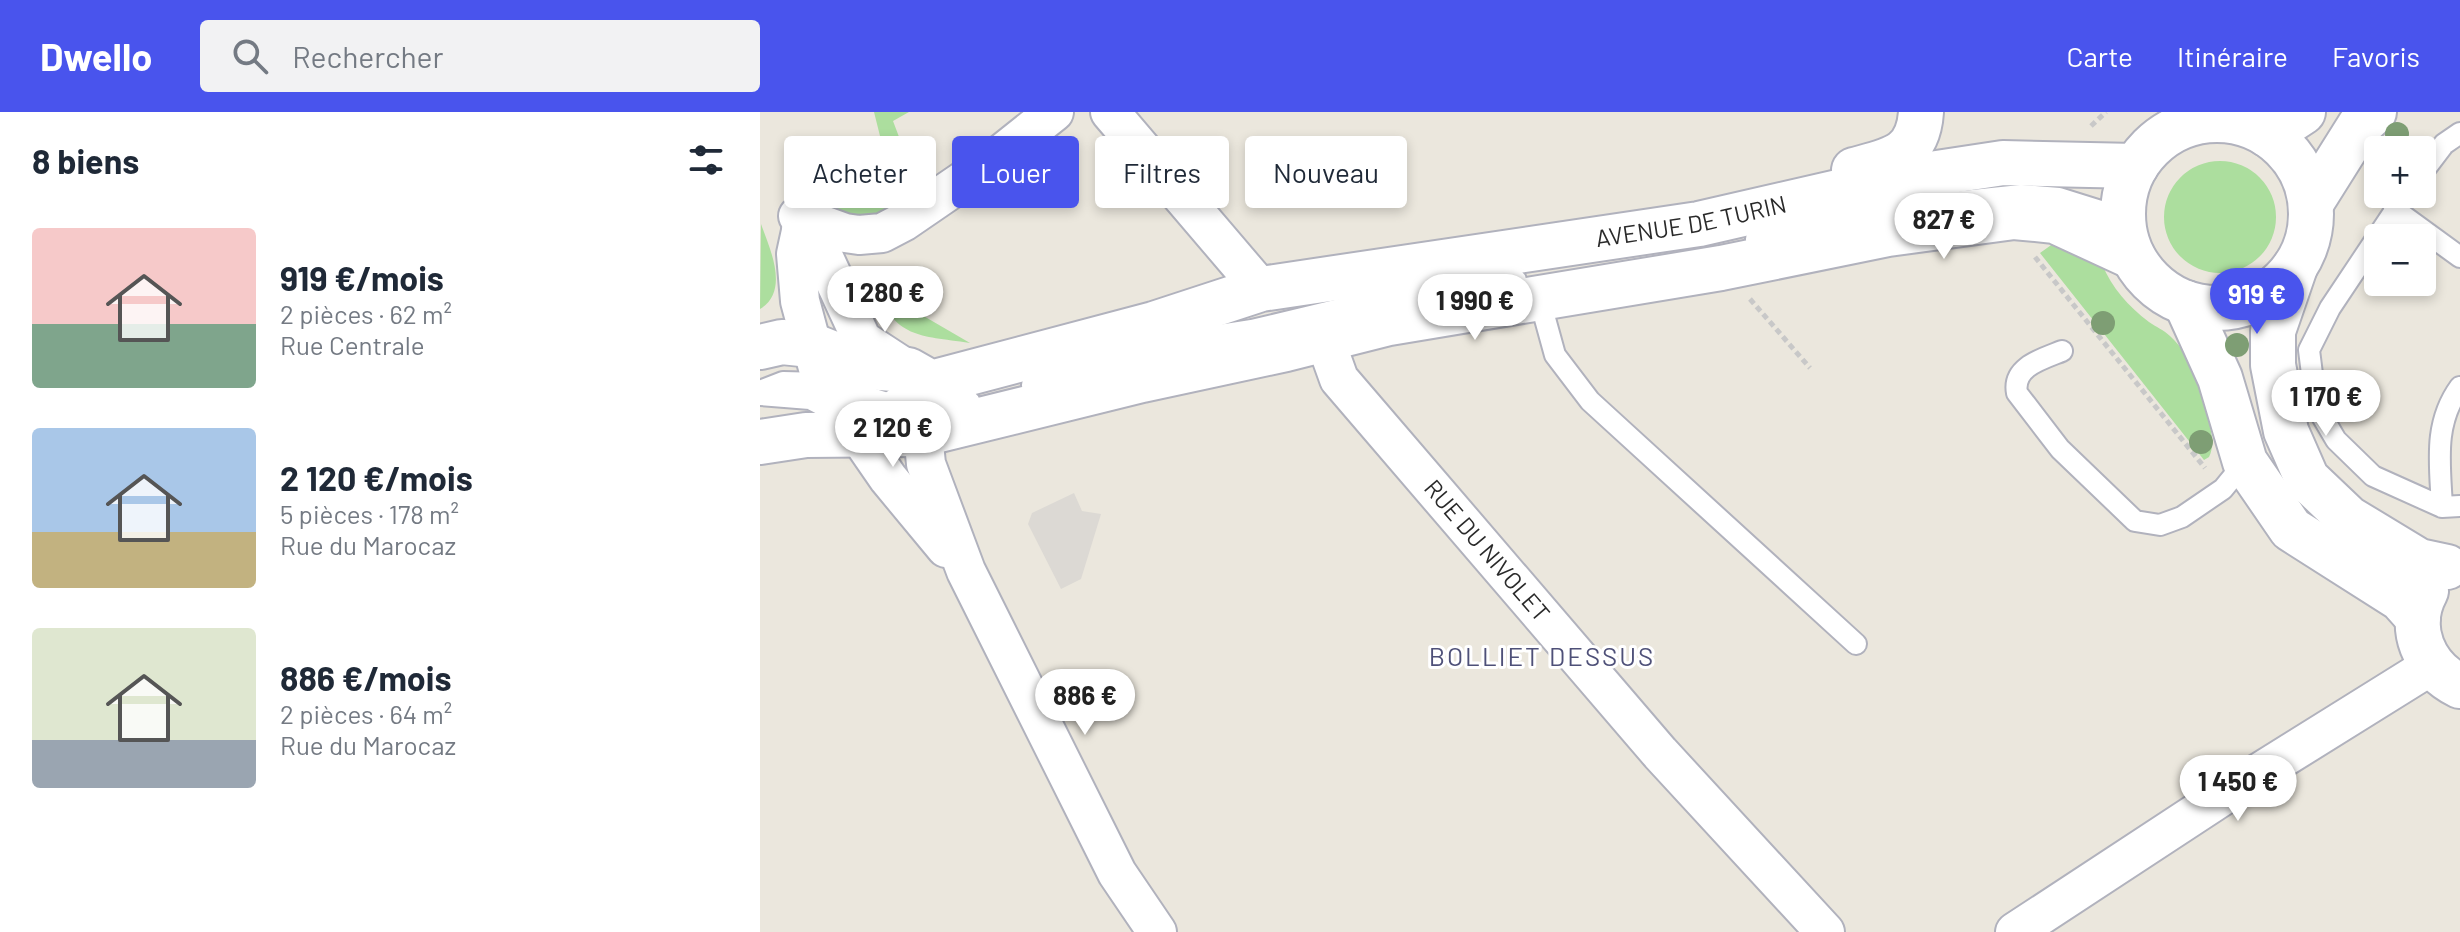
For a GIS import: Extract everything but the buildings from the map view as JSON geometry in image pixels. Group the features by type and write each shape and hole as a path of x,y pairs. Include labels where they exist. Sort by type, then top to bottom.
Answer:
{"main road":[{"path":"1717,239 1726,203 1898,158 1912,143 1921,112"},
{"path":"2311,203 2360,125 2374,112"},
{"path":"2295,267 2274,289 2246,303 2216,308 2186,303 2165,292 2147,277 2128,238 2126,191 2149,138 2212,120 2258,119 2289,153 2304,177 2311,203 2311,226 2306,247 2295,267 2273,331 2273,365 2286,431 2307,479 2348,518 2419,561 2454,564"},
{"name":"AVENUE DE TURIN","path":"865,392 1154,324 1717,239 1891,180 2149,138"},
{"name":"AVENUE DE TURIN","path":"865,392 1159,377 1325,340 1549,282 1721,268 1888,234 2014,217 2055,221 2128,238"},
{"path":"2186,303 2220,378 2234,475 2291,529 2401,599 2418,618"},
{"path":"760,347 782,342 865,392"},
{"path":"760,442 865,392"},
{"path":"2446,676 2421,643 2418,618 2422,599 2432,581 2454,564"}],"street":[{"path":"1110,112 1257,310"},
{"path":"798,216 859,235 882,233 995,159 1048,114"},
{"name":"RUE DU NIVOLET","path":"1325,340 1339,379 1660,753 1825,932"},
{"path":"865,392 888,478 966,571"},
{"path":"865,392 930,476 966,571 1117,873 1157,932"},
{"path":"2015,932 2088,887 2233,789 2446,676"}],"lane":[{"path":"2436,155 2444,144 2460,133"},
{"path":"1878,210 2003,163"},
{"path":"760,393 783,382 950,406 1207,337 1257,310 1549,282 1675,258 1717,239 1878,210 2021,195 2059,198 2128,238"},
{"path":"2396,208 2330,308 2309,350 2316,406 2336,440 2373,476 2451,507"},
{"path":"2407,208 2460,257"},
{"path":"1549,282 1555,355 1590,401 1856,644"},
{"path":"1159,377 1257,310"},
{"path":"2062,351 2033,363 2021,373 2015,383 2017,393 2060,449 2135,521 2160,525 2182,517 2234,475"},
{"path":"2451,507 2439,439 2448,403 2460,387"},
{"path":"760,393 810,399 865,392"}],"path":[{"path":"2030,250 2181,441 2234,475"},
{"path":"1760,293 1746,295 1810,368"}],"green space":[{"path":"874,112 909,112 893,121 899,136 880,136"},
{"path":"2220,161 2241,165 2260,177 2272,196 2276,217 2272,238 2260,257 2241,269 2220,273 2199,269 2180,257 2168,238 2164,217 2168,196 2180,177 2199,165"},
{"path":"828,208 894,208 862,223"},
{"path":"761,224 773,257 776,281 769,301 760,309"},
{"path":"2054,243 2102,264 2128,303 2168,334 2185,354 2196,375 2207,409 2212,439 2209,457 2204,460 2040,253"},
{"path":"872,286 970,343 923,335 900,325"}],"shaded area":[{"path":"1074,493 1082,511 1101,514 1081,579 1061,589 1028,524 1032,513"}],"district":[{"name":"BOLLIET DESSUS","path":"1542,657"}]}
